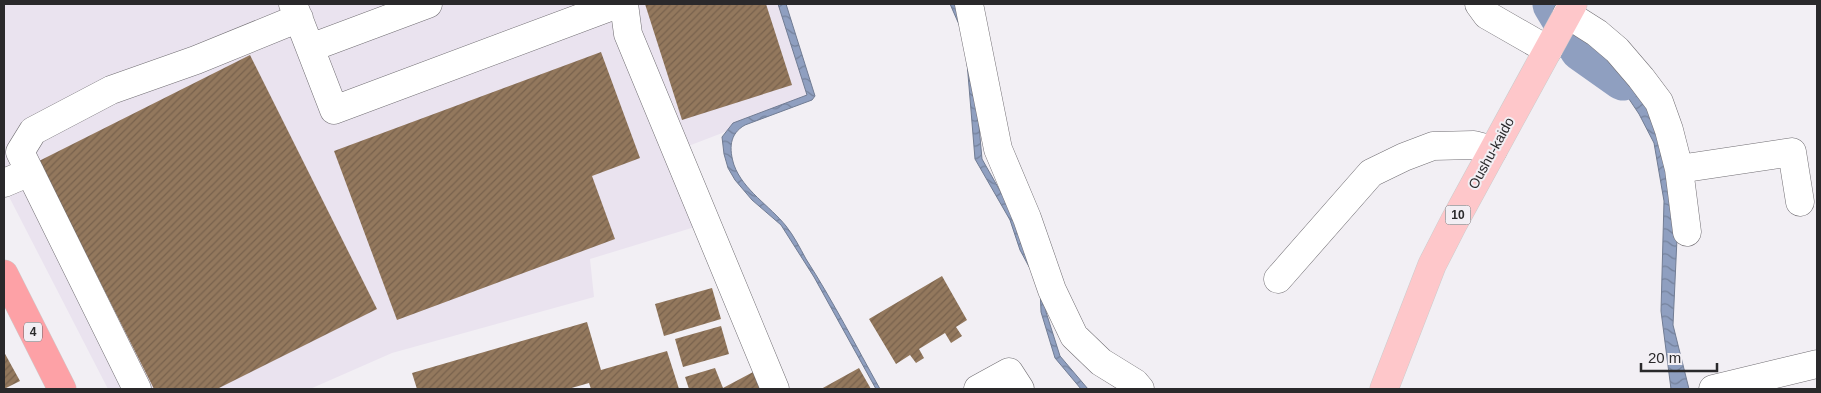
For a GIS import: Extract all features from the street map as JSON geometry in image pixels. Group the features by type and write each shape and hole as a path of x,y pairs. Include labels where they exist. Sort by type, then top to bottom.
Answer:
{"highway":[{"name":"4","path":"4,274 62,389"}],"main road":[{"name":"Oushu-kaido","path":"1384,389 1432,265 1569,11"}],"street":[{"path":"310,48 428,4"},
{"path":"137,389 20,152 33,131 111,90 196,60 296,11 334,110 570,12 618,4"},
{"path":"624,4 628,34 775,389"},
{"path":"969,4 998,149 1027,218 1052,290 1074,336 1102,362 1135,383 1140,389"},
{"path":"1479,4 1487,15 1548,49"},
{"path":"1569,11 1617,50 1659,102 1680,169 1687,232"},
{"path":"1278,279 1371,173 1433,146 1474,145 1493,150"},
{"path":"1680,169 1792,152 1800,202"},
{"path":"4,184 30,172"},
{"path":"1717,388 1817,364"},
{"path":"978,389 1009,372 1020,389"}],"shaded area":[{"path":"4,4 780,4 811,99 670,153 698,226 590,259 594,297 392,353 310,389 108,389 4,187"}],"water":[{"path":"778,4 786,4 815,96 812,100 745,125 733,137 732,159 738,174 750,190 780,219 792,234 880,389 876,389 814,277 781,225 752,200 735,180 728,168 724,154 722,137 733,123 807,95"},
{"path":"950,4 957,4 971,38 982,159 1016,219 1045,287 1046,312 1060,356 1088,389 1081,389 1055,358 1041,312 1040,287 1020,250 1010,220 975,159 965,38"},
{"path":"1580,34 1646,95 1678,217 1673,325 1689,389 1671,389 1661,311 1664,201 1654,143 1639,114 1617,81 1573,47"}],"building":[{"path":"645,4 766,4 792,85 682,120"},
{"path":"601,52 640,158 592,176 615,239 397,320 334,151"},
{"path":"250,55 377,309 217,389 154,389 39,161"},
{"path":"942,276 967,320 956,327 962,336 951,343 945,333 919,349 924,358 916,363 910,355 896,364 869,319"},
{"path":"712,288 721,319 664,336 655,304"},
{"path":"587,322 601,370 667,351 679,389 591,389 589,383 568,389 417,389 412,373"},
{"path":"721,326 729,354 683,367 675,339"},
{"path":"4,352 20,381 4,389"},
{"path":"715,368 723,388 755,371 764,389 689,389 685,377"},
{"path":"859,368 871,389 821,389"}],"waterway":[{"path":"1555,4 1582,49 1623,78"}]}
